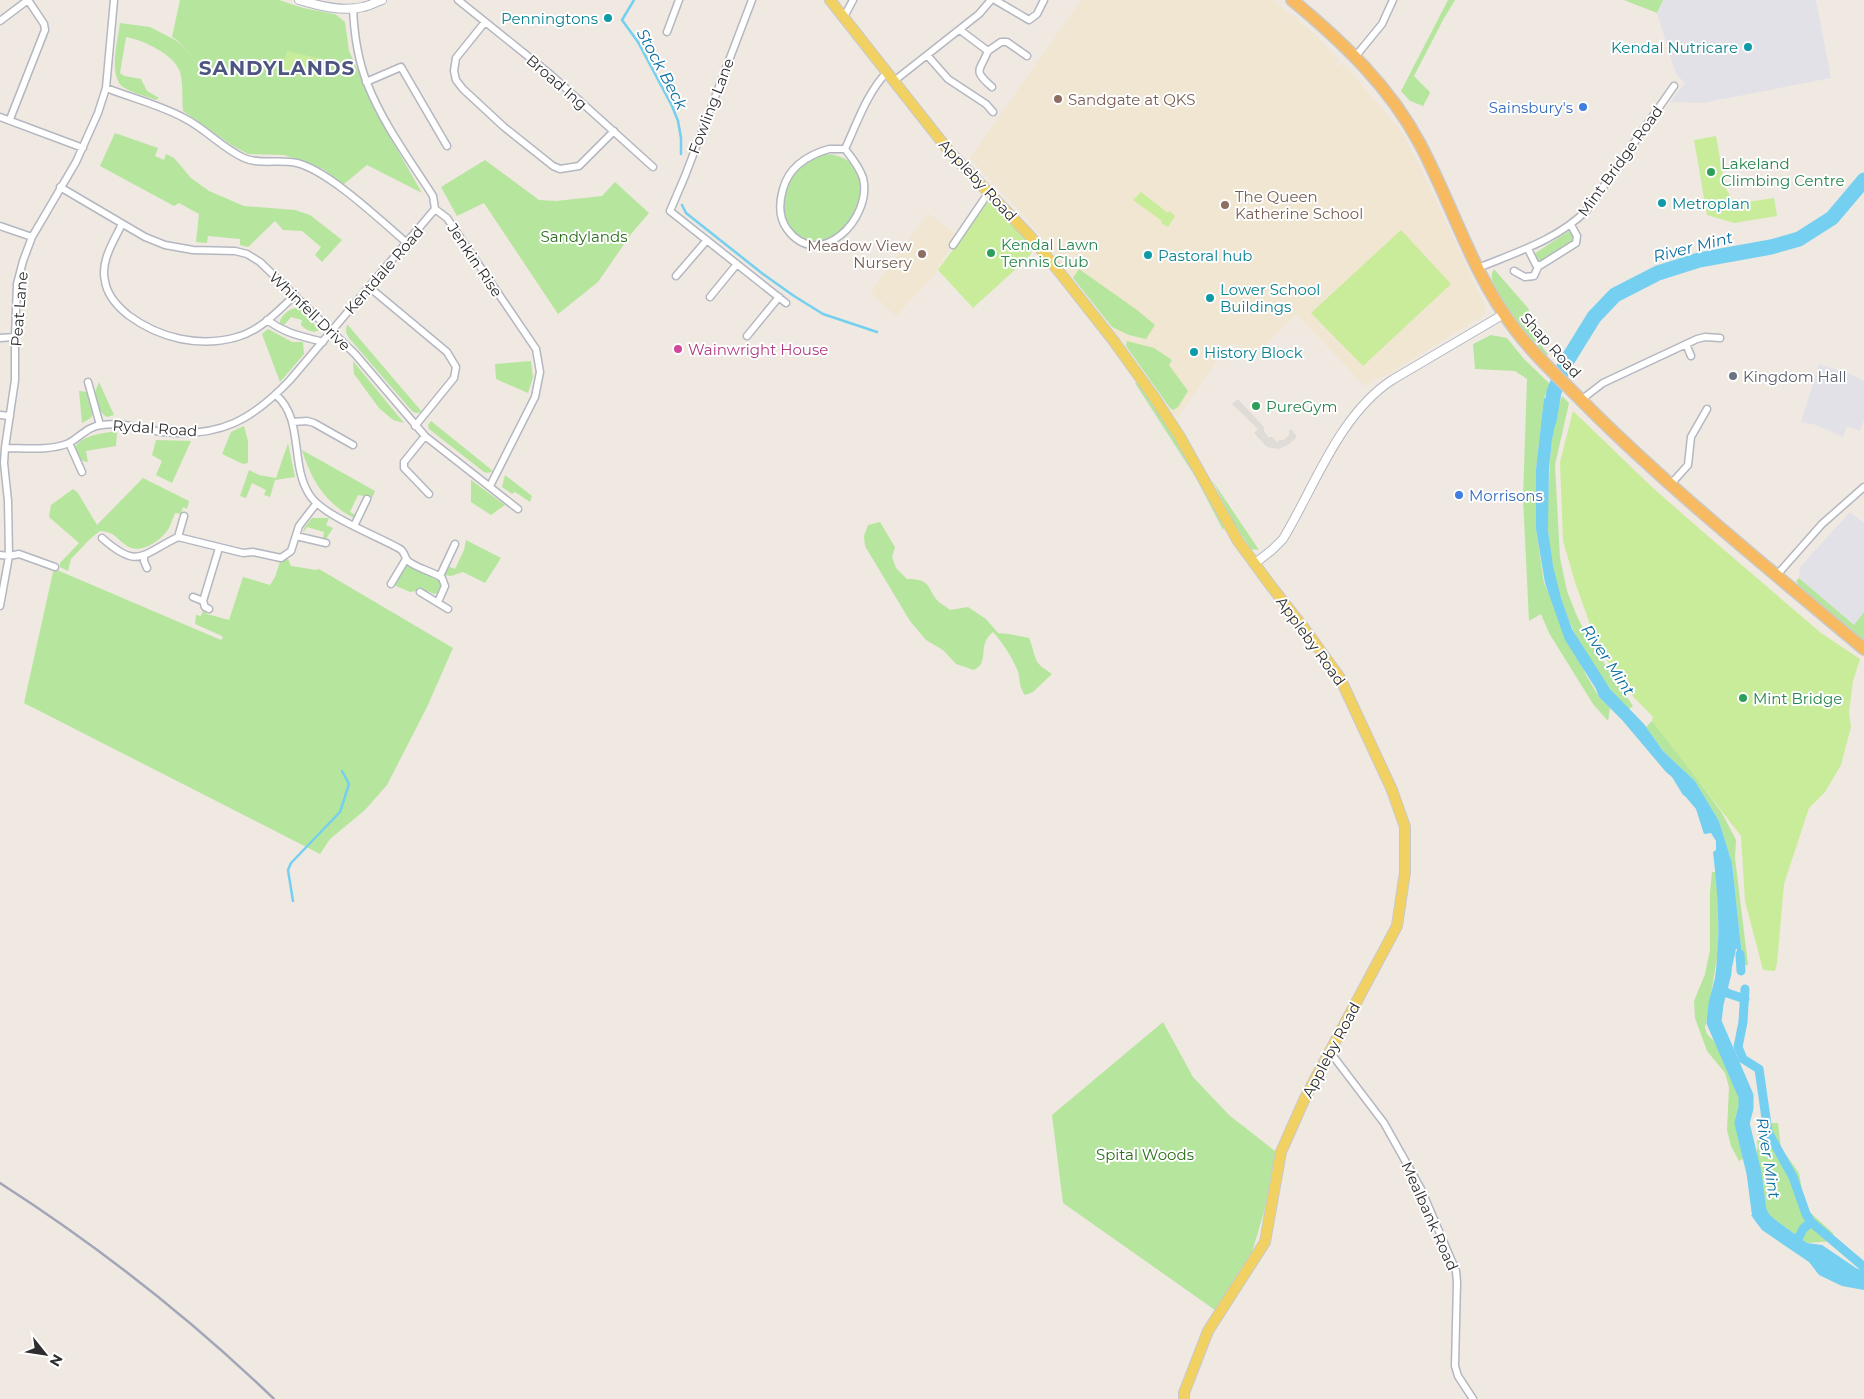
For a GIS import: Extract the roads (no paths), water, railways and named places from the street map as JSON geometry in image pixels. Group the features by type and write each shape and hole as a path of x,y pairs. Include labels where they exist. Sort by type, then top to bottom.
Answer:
{"highway":[{"name":"Shap Road","path":"1292,0 1304,6 1355,57 1389,97 1417,138 1478,268 1504,314 1526,343 1566,386 1670,485 1864,649"}],"main road":[{"name":"Appleby Road","path":"830,0 949,151 989,192 1057,269 1138,374 1180,437 1226,522 1254,564 1340,678 1392,790 1404,827 1405,872 1397,926 1305,1098 1281,1152 1265,1242 1208,1331 1184,1392 1184,1399"}],"street":[{"path":"0,21 28,0 44,24 45,30 10,119"},
{"name":"Peat Lane","path":"0,606 8,556 8,501 4,463 16,380 17,284 32,238 83,148 98,113 106,88 114,0"},
{"path":"300,0 334,8 362,8 382,0"},
{"name":"Broad Ing","path":"458,0 550,74 654,167"},
{"path":"667,32 679,0"},
{"name":"Fowling Lane","path":"707,240 670,210 685,176 752,0"},
{"path":"844,18 853,0"},
{"path":"894,82 979,14 991,0"},
{"path":"995,0 1029,20 1037,14 1044,0"},
{"path":"1355,57 1382,24 1393,0"},
{"name":"Jenkin Rise","path":"353,8 355,38 366,82 379,110 433,196 435,209 447,218 536,349 540,372 535,397 490,486"},
{"path":"485,22 456,58 454,70 456,80 463,89 504,128 553,166 560,169 580,166 614,131"},
{"path":"960,30 988,50"},
{"path":"992,86 978,73 979,66 988,50 1001,42 1007,42 1027,56"},
{"path":"928,55 948,79 986,104 994,112"},
{"path":"366,82 402,66 447,146"},
{"path":"845,149 872,92 887,72"},
{"name":"Mint Bridge Road","path":"1478,268 1528,249 1570,225 1587,210 1674,86"},
{"path":"106,88 185,118 210,135 226,149 246,159 296,163 315,171 336,184 407,243"},
{"path":"0,117 10,119 83,148"},
{"path":"829,149 845,149 857,164 863,179 864,192 856,217 848,228 832,241 816,246 802,243 794,238 782,218 780,206 785,184 793,169 816,153 829,149"},
{"name":"Whinfell Drive","path":"60,187 145,237 193,250 235,251 248,254 260,262 355,354 425,436 518,509"},
{"path":"953,245 989,192"},
{"name":"Kentdale Road","path":"332,331 435,209"},
{"path":"122,224 105,260 104,280 110,296 121,309 140,324 159,334 202,342 236,338 251,332 295,295"},
{"path":"1528,249 1536,265 1542,265 1576,243 1577,236 1570,225"},
{"path":"0,226 32,238"},
{"path":"676,276 707,240 786,303"},
{"path":"710,297 737,264"},
{"path":"1514,271 1525,277 1534,276 1539,265"},
{"path":"369,287 446,352 456,367 454,378 416,426"},
{"path":"747,336 779,297"},
{"path":"1254,564 1283,539 1328,457 1351,420 1366,401 1392,380 1504,314"},
{"path":"267,320 279,329 295,336 323,342"},
{"name":"Rydal Road","path":"5,448 43,448 69,443 82,432 100,425 120,425 162,432 187,433 209,431 229,425 253,414 276,395 332,331"},
{"path":"0,338 15,337"},
{"path":"1581,400 1602,383 1686,344 1705,337 1720,338"},
{"path":"1686,344 1692,356"},
{"path":"88,382 100,425"},
{"path":"276,395 289,410 302,481 316,504 400,549 403,551 406,559 440,576 445,581 445,586 438,602"},
{"path":"1670,485 1688,465 1692,437 1707,409"},
{"path":"0,415 10,416"},
{"path":"292,422 307,421 314,423 353,445"},
{"path":"425,436 404,462 404,468 429,494"},
{"path":"69,443 82,472"},
{"path":"1776,576 1822,524 1864,487"},
{"path":"354,526 367,499"},
{"path":"102,538 126,556 138,558 144,557 178,538 219,548 281,558 291,551 299,526 316,504"},
{"path":"178,538 184,516"},
{"path":"296,536 326,543"},
{"path":"440,576 455,544"},
{"path":"209,610 205,607 203,600 219,548"},
{"path":"0,555 19,554 55,567"},
{"path":"144,557 148,568"},
{"path":"391,584 406,559"},
{"path":"420,592 448,609"},
{"path":"193,597 203,600"},
{"name":"Mealbank Road","path":"1330,1052 1384,1122 1421,1189 1456,1271 1456,1366 1458,1376 1473,1399"}],"water":[{"path":"1544,398 1559,405 1552,440 1549,469 1548,530 1553,566 1561,598 1572,629 1610,689 1644,724 1663,751 1695,781 1719,821 1732,863 1743,965 1739,966 1736,949 1732,967 1715,978 1718,931 1713,852 1716,850 1716,841 1711,833 1704,834 1696,809 1683,795 1672,777 1599,697 1596,689 1565,640 1545,583 1536,529 1536,469"},
{"path":"1766,1208 1770,1216 1807,1243 1822,1245 1856,1268 1864,1271 1864,1290 1842,1286 1819,1275 1809,1262 1762,1230 1751,1215"}],"waterway":[{"name":"Stock Beck","path":"634,0 622,20 638,42 672,106 678,121 681,154"},
{"name":"River Mint","path":"1549,421 1554,392 1565,364 1594,317 1615,295 1658,273 1699,260 1771,247 1799,239 1832,218 1864,180"},
{"path":"682,205 686,213 794,296 823,314 877,332"},
{"path":"293,901 288,870 291,863 340,812 349,784 342,771"},
{"name":"River Mint","path":"1725,953 1724,973 1716,1004 1714,1022 1746,1096 1746,1108 1742,1123 1754,1173 1759,1211 1763,1219 1772,1227"},
{"path":"1740,954 1741,971"},
{"path":"1720,986 1727,993 1745,999"},
{"path":"1745,989 1743,1022 1738,1047 1743,1059 1759,1069 1768,1132 1793,1177 1806,1214 1811,1222 1864,1267"},
{"path":"1796,1243 1803,1229 1811,1222"}],"railway":[{"path":"0,1183 72,1232 142,1284 210,1340 274,1399"}],"place":[{"name":"Penningtons","path":"608,18"},
{"name":"Kendal Nutricare","path":"1748,47"},
{"name":"Sandgate at QKS","path":"1058,99"},
{"name":"Sainsbury's","path":"1583,107"},
{"name":"Lakeland Climbing Centre","path":"1711,172"},
{"name":"Metroplan","path":"1662,203"},
{"name":"The Queen Katherine School","path":"1225,205"},
{"name":"Kendal Lawn Tennis Club","path":"991,253"},
{"name":"Meadow View Nursery","path":"922,254"},
{"name":"Pastoral hub","path":"1148,255"},
{"name":"Lower School Buildings","path":"1210,298"},
{"name":"Wainwright House","path":"678,349"},
{"name":"History Block","path":"1194,352"},
{"name":"Kingdom Hall","path":"1733,376"},
{"name":"PureGym","path":"1256,406"},
{"name":"Morrisons","path":"1459,495"},
{"name":"Mint Bridge","path":"1743,698"}],"district":[{"name":"SANDYLANDS","path":"277,68"}],"park label":[{"name":"Sandylands","path":"584,236"},
{"name":"Spital Woods","path":"1145,1154"}]}
